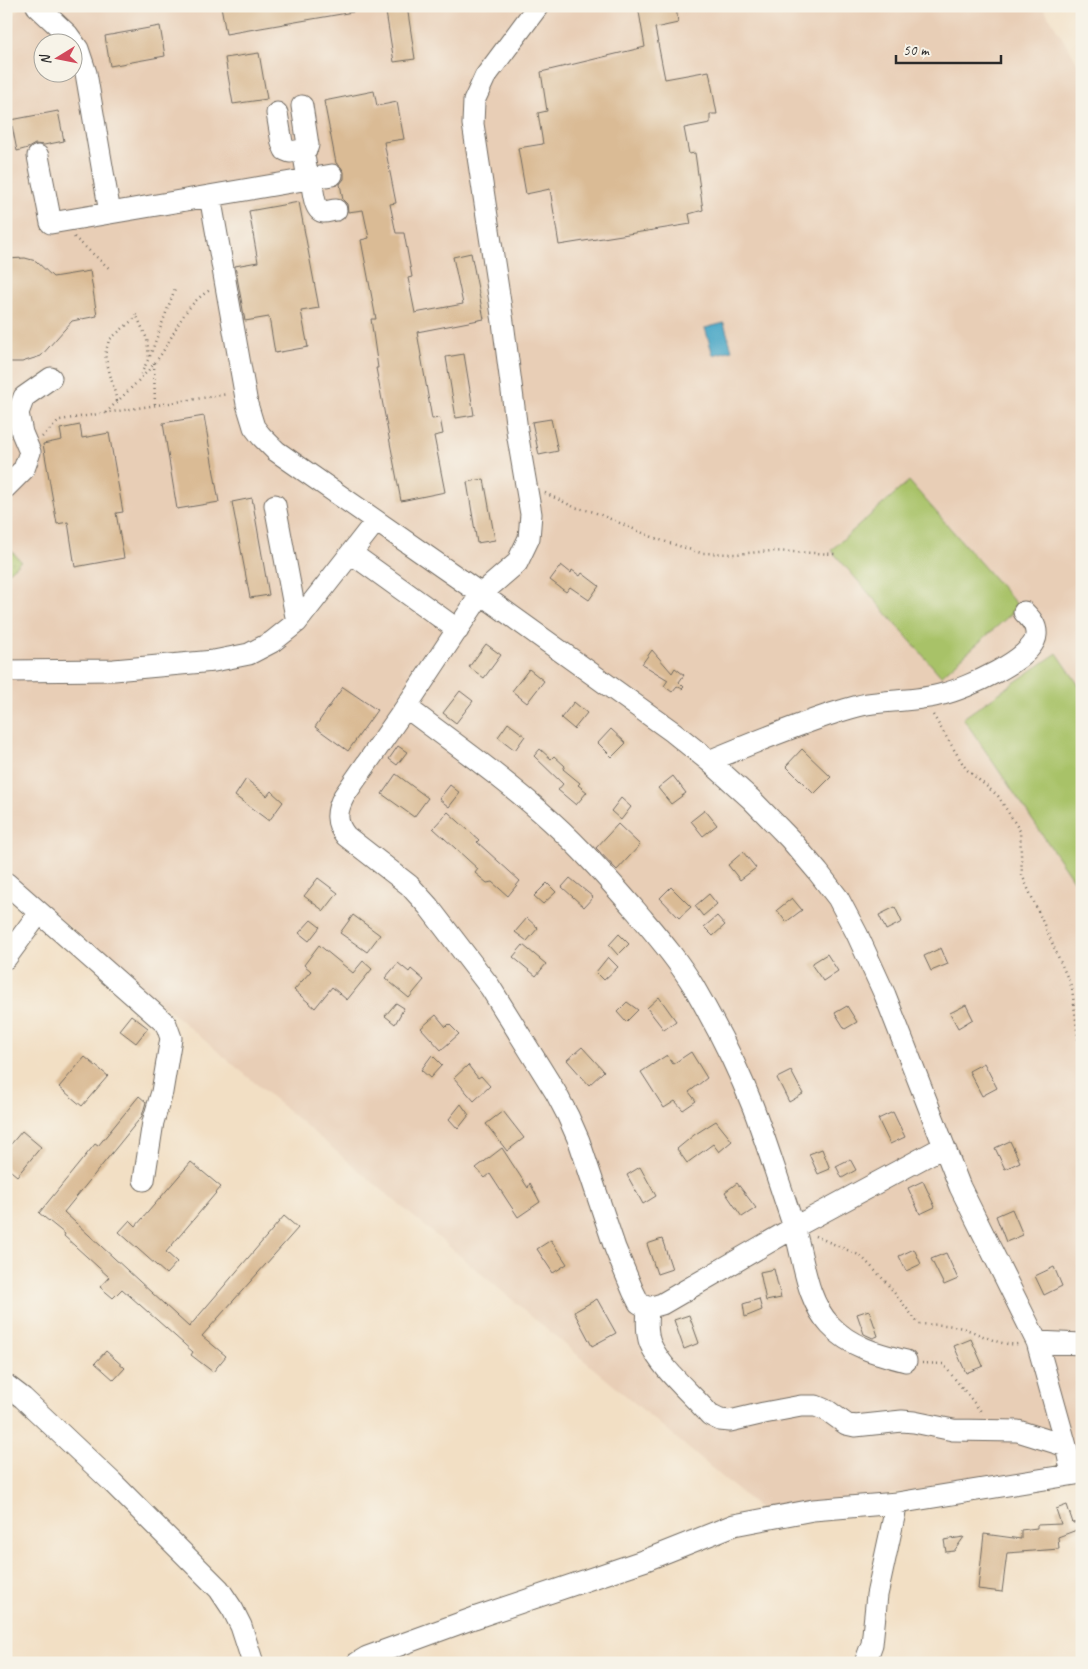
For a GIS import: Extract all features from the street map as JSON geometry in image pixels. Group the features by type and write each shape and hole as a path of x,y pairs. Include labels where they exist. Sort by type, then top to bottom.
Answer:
{"street":[{"path":"37,6 68,35 78,49 86,73 110,213"},
{"path":"538,6 485,77 474,101 473,124 525,484 531,514 529,538 518,563 481,594 338,807 340,828 346,836 409,886 428,906 495,994 556,1093 568,1116 579,1141 615,1248 639,1303 648,1308 662,1304 795,1228 944,1147"},
{"path":"277,113 282,144 285,150 290,152 303,150 307,148 308,144 302,106"},
{"path":"303,150 317,177 316,206 323,212 336,210"},
{"path":"38,156 51,224 317,177"},
{"path":"210,196 250,418 261,436 276,451 481,594 673,732 751,799 790,839 838,898 885,995 944,1147 984,1237 1037,1342 1066,1446 1077,1473 897,1502 813,1510 734,1526 646,1560 474,1618 368,1657 357,1663"},
{"path":"6,487 24,470 30,452 22,433 18,413 24,398 51,378"},
{"path":"274,505 297,622"},
{"path":"6,671 114,670 214,661 248,654 272,642 297,622 376,521"},
{"path":"350,553 458,630"},
{"path":"709,761 834,713 866,704 944,694 973,684 1012,663 1032,646 1036,635 1034,623 1024,612"},
{"path":"406,707 497,775 552,822 608,879 661,940 693,986 725,1045 752,1105 795,1228 802,1262 814,1299 829,1324 848,1340 870,1352 906,1362"},
{"path":"6,883 166,1024 171,1038 162,1092 153,1122 144,1180"},
{"path":"6,958 39,913"},
{"path":"648,1308 647,1329 650,1342 657,1355 710,1415 720,1420 730,1421 764,1412 801,1406 816,1406 828,1411 846,1424 855,1426 902,1421 953,1430 1018,1431 1066,1446"},
{"path":"1037,1342 1082,1344"},
{"path":"6,1385 14,1402 161,1529 219,1589 241,1626 252,1663"},
{"path":"865,1663 872,1644 877,1595 897,1502"}],"path":[{"path":"58,222 111,270"},
{"path":"106,413 154,363 180,320 198,298 224,282"},
{"path":"139,378 149,358 176,286"},
{"path":"117,401 105,355 109,340 136,318 136,314 147,339 149,358"},
{"path":"154,363 155,406"},
{"path":"30,452 46,432 60,420 245,392"},
{"path":"525,484 574,507 594,512 657,538 701,553 736,554 772,551 835,554"},
{"path":"923,698 966,769 998,796 1020,831 1022,875 1072,988 1080,1054 1082,1057"},
{"path":"795,1228 860,1256 885,1281 919,1324 958,1327 1009,1345 1037,1342"},
{"path":"906,1362 943,1364 996,1430"}],"shaded area":[{"path":"21,6 1042,6 1082,69 1082,1453 1080,1449 1058,1453 1049,1471 765,1513 6,873 6,25"}],"green space":[{"path":"909,481 1019,607 941,676 831,550"},
{"path":"6,545 21,561 6,574"},
{"path":"1057,653 1082,690 1082,893 963,718"}],"water":[{"path":"724,323 732,350 713,355 705,328"}],"building":[{"path":"221,6 353,6 353,12 226,34"},
{"path":"385,6 407,6 415,59 394,62"},
{"path":"638,6 676,6 678,23 655,28 665,79 709,71 717,114 710,114 710,123 684,128 689,154 695,153 703,210 689,214 691,224 559,245 550,189 526,194 518,148 543,144 538,113 547,111 541,72 645,47"},
{"path":"160,26 165,56 110,66 105,36"},
{"path":"259,53 267,99 233,104 225,58"},
{"path":"374,91 377,106 397,102 404,139 384,142 396,203 390,204 396,233 404,233 412,277 408,278 415,313 463,304 453,257 471,253 484,319 417,332 432,419 440,418 443,434 434,436 445,492 401,501 376,368 378,368 371,319 376,319 361,240 369,238 363,210 348,212 347,204 343,200 340,184 344,179 344,172 336,163 324,101"},
{"path":"58,111 64,141 44,145 35,144 17,151 11,120"},
{"path":"299,202 319,308 301,311 308,347 275,353 269,317 245,321 235,266 258,262 249,211"},
{"path":"25,258 36,261 53,277 90,271 97,316 72,321 41,356 22,362 6,362 6,259"},
{"path":"464,354 474,415 456,418 446,357"},
{"path":"204,416 219,502 177,509 163,423"},
{"path":"551,419 558,451 539,455 532,422"},
{"path":"80,425 82,438 109,433 123,512 116,513 124,558 75,567 68,522 57,524 43,444 62,440 60,429"},
{"path":"484,479 495,540 477,543 467,482"},
{"path":"252,498 269,595 250,598 232,502"},
{"path":"561,565 571,573 572,570 580,576 582,573 599,586 589,600 570,587 566,592 550,580"},
{"path":"486,644 501,655 484,678 469,667"},
{"path":"652,650 672,673 675,668 684,675 679,682 684,687 682,689 677,686 672,692 664,686 668,680 642,664"},
{"path":"529,669 544,681 527,703 512,691"},
{"path":"343,687 377,710 348,751 315,727"},
{"path":"460,691 473,701 456,723 443,713"},
{"path":"574,702 587,713 574,729 561,718"},
{"path":"508,723 525,736 515,750 498,737"},
{"path":"611,729 626,743 612,757 598,743"},
{"path":"398,746 407,752 397,765 389,759"},
{"path":"540,749 551,759 554,756 565,766 563,769 580,783 578,785 587,792 576,805 558,790 563,784 534,756"},
{"path":"802,749 831,777 814,794 786,766"},
{"path":"396,774 428,798 414,817 382,794"},
{"path":"673,776 686,793 671,804 658,788"},
{"path":"246,779 267,796 271,791 283,802 269,821 235,796"},
{"path":"450,785 460,793 449,807 439,799"},
{"path":"621,798 631,807 621,820 611,811"},
{"path":"705,810 717,825 703,836 691,821"},
{"path":"448,812 479,840 477,842 520,881 508,896 492,882 487,883 475,873 478,869 433,828"},
{"path":"618,824 640,845 617,870 596,848"},
{"path":"743,852 756,868 740,880 728,865"},
{"path":"318,878 338,893 324,911 304,896"},
{"path":"570,878 593,897 584,907 562,887"},
{"path":"547,883 556,892 543,904 534,896"},
{"path":"671,887 691,907 679,918 660,898"},
{"path":"709,894 717,904 703,916 695,906"},
{"path":"792,898 802,910 786,922 777,910"},
{"path":"895,907 902,922 886,930 879,915"},
{"path":"353,915 380,935 367,952 340,933"},
{"path":"717,916 725,925 713,936 704,927"},
{"path":"527,918 538,928 527,941 515,932"},
{"path":"311,920 320,927 309,941 299,933"},
{"path":"619,934 629,944 618,955 609,945"},
{"path":"319,945 353,973 363,961 372,969 347,1000 332,987 315,1008 294,990 311,971 304,965"},
{"path":"523,945 546,964 536,976 513,957"},
{"path":"941,948 948,964 931,971 924,956"},
{"path":"827,954 838,971 823,981 811,964"},
{"path":"608,957 618,967 604,980 596,972"},
{"path":"398,963 409,972 411,969 424,980 409,998 385,978"},
{"path":"659,997 676,1021 664,1030 647,1008"},
{"path":"627,1002 638,1010 626,1022 617,1012"},
{"path":"396,1003 404,1008 395,1024 385,1016"},
{"path":"966,1005 973,1019 958,1028 950,1013"},
{"path":"847,1006 857,1022 845,1029 835,1013"},
{"path":"131,1015 148,1028 136,1043 119,1030"},
{"path":"436,1015 446,1027 449,1024 459,1034 441,1050 421,1028"},
{"path":"582,1047 604,1071 589,1085 567,1060"},
{"path":"691,1052 707,1078 689,1092 696,1101 683,1110 675,1101 664,1108 641,1072 667,1055 673,1064"},
{"path":"432,1055 442,1065 430,1078 421,1070"},
{"path":"85,1057 108,1076 82,1106 59,1087"},
{"path":"984,1063 997,1088 982,1096 969,1071"},
{"path":"468,1065 478,1078 481,1076 490,1086 474,1101 454,1078"},
{"path":"791,1071 803,1094 789,1102 777,1078"},
{"path":"139,1096 146,1102 142,1116 64,1212 189,1327 284,1216 298,1228 202,1336 226,1356 213,1372 191,1355 193,1352 122,1289 113,1298 100,1287 109,1277 64,1236 65,1234 39,1213 95,1144 98,1146"},
{"path":"461,1104 469,1115 458,1129 449,1119"},
{"path":"503,1111 524,1138 507,1151 486,1124"},
{"path":"893,1112 905,1137 890,1144 878,1119"},
{"path":"716,1121 732,1141 719,1152 713,1144 687,1163 677,1149"},
{"path":"22,1131 41,1147 17,1176 6,1167 6,1150"},
{"path":"1010,1141 1020,1162 1005,1169 995,1148"},
{"path":"502,1148 528,1188 530,1183 540,1202 518,1217 490,1174 485,1178 476,1168"},
{"path":"822,1149 830,1169 818,1174 809,1154"},
{"path":"850,1159 856,1170 842,1178 836,1166"},
{"path":"191,1162 221,1187 166,1252 177,1262 166,1274 119,1232 130,1220 136,1226"},
{"path":"640,1167 656,1196 643,1204 627,1175"},
{"path":"923,1181 935,1207 920,1214 908,1188"},
{"path":"737,1183 756,1208 742,1217 725,1192"},
{"path":"1012,1209 1023,1235 1006,1242 996,1216"},
{"path":"662,1239 672,1269 657,1274 647,1244"},
{"path":"551,1240 567,1264 553,1273 537,1249"},
{"path":"914,1249 921,1264 906,1271 899,1256"},
{"path":"946,1253 958,1279 944,1285 931,1259"},
{"path":"1054,1267 1062,1286 1044,1295 1035,1276"},
{"path":"774,1269 781,1298 766,1301 760,1272"},
{"path":"597,1299 616,1333 592,1346 574,1312"},
{"path":"759,1299 762,1310 745,1317 743,1304"},
{"path":"869,1310 878,1336 873,1338 864,1334 857,1314"},
{"path":"689,1315 699,1343 684,1349 674,1320"},
{"path":"971,1339 983,1366 966,1373 954,1346"},
{"path":"106,1351 125,1368 114,1380 95,1363"},
{"path":"1067,1505 1073,1523 1082,1522 1082,1528 1058,1537 1059,1549 1007,1553 1002,1592 978,1589 984,1534 1021,1539 1021,1530 1037,1528 1037,1525 1061,1524 1056,1509"},
{"path":"964,1537 954,1551 946,1552 944,1540"}]}
